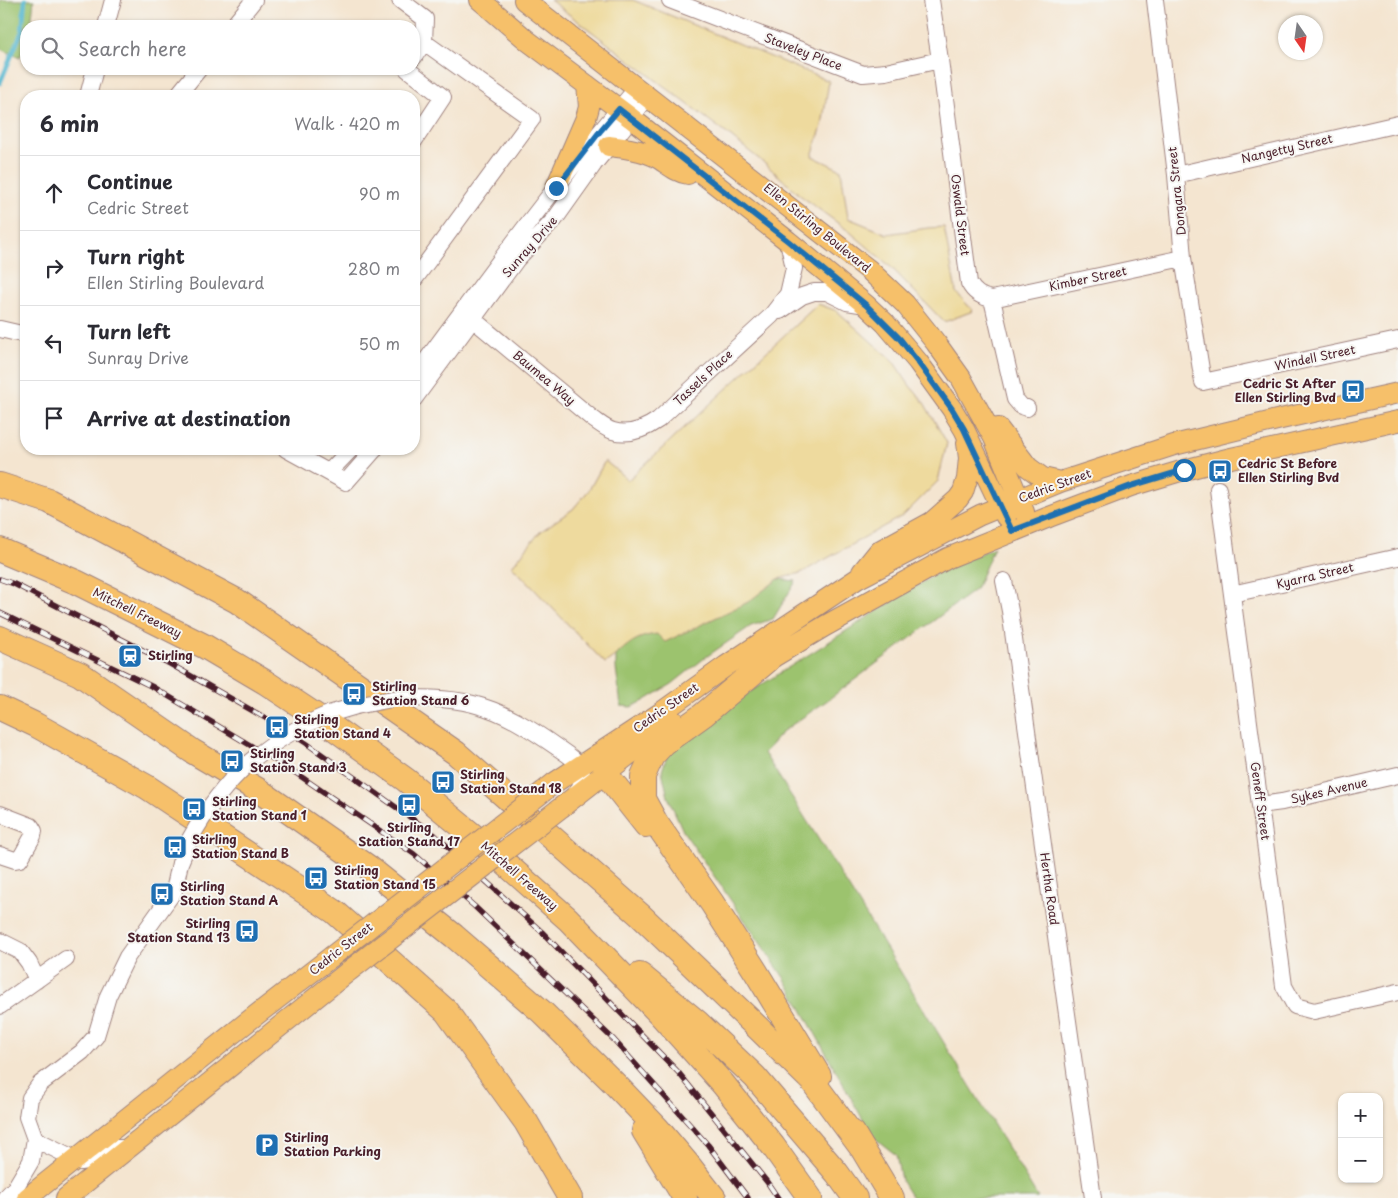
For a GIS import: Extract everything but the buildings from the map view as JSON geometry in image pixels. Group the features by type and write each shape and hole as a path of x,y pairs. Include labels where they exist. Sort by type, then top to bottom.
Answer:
{"highway":[{"path":"0,485 49,501 237,601 456,752 640,915 757,1027 813,1082 861,1147"},
{"name":"Mitchell Freeway","path":"0,550 76,582 204,646 324,720 406,780 488,848 568,919 660,1014 723,1084 773,1146 810,1198"},
{"path":"0,638 80,674 192,751 265,795 368,867 454,936 542,1012 657,1128 714,1198"},
{"path":"768,660 703,715 664,743 652,756 643,776 643,799 656,823 712,903 756,972 892,1198"},
{"path":"0,708 36,725 147,786 335,912 446,1011 526,1122 570,1198"},
{"path":"587,764 650,830 678,856"},
{"path":"568,919 697,1022 755,1077 855,1198"},
{"path":"614,1083 685,1198"}],"main road":[{"name":"Ellen Stirling Boulevard","path":"480,0 528,41 625,113 866,305 900,339 918,362 952,409 1010,502"},
{"name":"Ellen Stirling Boulevard","path":"524,0 869,270 905,304 961,378 994,438 1010,502 1021,528"},
{"path":"556,188 586,118 589,107 587,85"},
{"path":"609,146 628,148 656,157 680,173 709,179"},
{"path":"961,378 1028,467 1043,478 1060,482"},
{"name":"Cedric Street","path":"66,1198 349,971 562,806 587,764 726,666 857,579 939,536 1010,502 1060,482 1174,446 1282,419 1398,394"},
{"name":"Cedric Street","path":"27,1198 251,1019 549,787 587,764 696,706 768,660 948,558 1131,486 1231,458 1398,421"},
{"path":"857,579 879,551 932,522 958,499 963,492 970,458 964,429"}],"street":[{"path":"107,20 112,0"},
{"path":"238,20 254,0"},
{"path":"400,0 425,19 424,42 420,48"},
{"name":"Staveley Place","path":"670,0 863,74 886,72 940,60"},
{"name":"Oswald Street","path":"931,0 969,283 976,294 992,299"},
{"name":"Dongara Street","path":"1155,0 1176,175 1183,258 1203,382"},
{"path":"420,272 532,119 424,42"},
{"path":"90,90 93,75"},
{"path":"181,90 194,75"},
{"path":"415,75 443,97 420,132"},
{"name":"Sunray Drive","path":"420,390 468,315 556,188 601,130 625,113 643,92"},
{"name":"Sunray Drive","path":"420,370 517,259 555,219 609,146 625,113"},
{"name":"Nangetty Street","path":"1176,175 1398,124"},
{"name":"Tassels Place","path":"631,433 647,428 658,420 771,316 788,294 794,268 788,241"},
{"name":"Kimber Street","path":"992,299 1183,258"},
{"name":"Tassels Place","path":"771,316 802,296 814,292 827,292 847,302 866,305"},
{"path":"992,299 1015,399 1022,406 1028,408"},
{"name":"Baumea Way","path":"468,315 592,419 613,432 631,433"},
{"path":"0,329 20,334"},
{"name":"Windell Street","path":"1203,382 1398,340"},
{"path":"297,455 346,482 370,455"},
{"path":"329,472 345,455"},
{"name":"Geneff Street","path":"1218,489 1284,986 1295,1006 1314,1011 1398,992"},
{"name":"Kyarra Street","path":"1232,594 1398,557"},
{"name":"Hertha Road","path":"1004,580 1017,658 1093,1198"},
{"path":"5,1198 15,1188 31,1161 35,1139 27,1117 30,1098 40,1084 82,1052 96,1036 108,996 127,957 174,891 180,863 190,839 204,815 231,779 253,758 286,734 343,709 381,701 425,698 472,704 500,712 531,728 587,764"},
{"name":"Sykes Avenue","path":"1260,805 1282,802 1398,775"},
{"path":"0,814 30,826 34,831 20,859 15,860 0,855"},
{"path":"0,942 20,951 29,963 37,980"},
{"path":"0,1006 66,958"},
{"path":"35,1139 81,1162 94,1160 104,1152 117,1148 128,1148"}],"green space":[{"path":"0,0 34,0 32,20 20,20 20,57 0,49"},
{"path":"994,547 976,589 825,702 783,731 764,753 937,1030 1038,1198 912,1198 901,1180 896,1155 872,1136 785,979 683,831 668,797 662,771 668,752 731,704 934,575"},
{"path":"778,579 796,581 773,619 751,626 706,657 672,684 644,701 631,707 621,706 616,656 625,647 639,638 657,634 665,642 748,602"}],"sand":[{"path":"550,0 633,0 829,81 822,126 812,156 841,170 848,218 887,234 944,227 956,292 973,311 944,322 891,267 850,232 801,196 763,162 726,133"},
{"path":"818,304 837,311 893,361 923,401 947,443 938,481 904,515 801,573 778,579 748,602 665,642 657,634 640,638 629,644 605,663 512,566 540,532 573,509 589,490 605,461 628,480"}],"waterway":[{"path":"23,20 25,0"},
{"path":"0,83 20,36"}],"railway":[{"path":"0,579 14,584 170,664 283,728 435,835 542,932 678,1072 778,1198"},
{"path":"0,613 153,687 290,769 414,854 474,906 614,1040 708,1145 748,1198"}],"place":[{"name":"Cedric St After Ellen Stirling Bvd","path":"1353,391"},
{"name":"Cedric St Before Ellen Stirling Bvd","path":"1220,471"},
{"name":"Stirling","path":"130,656"},
{"name":"Stirling Station Stand 6","path":"354,694"},
{"name":"Stirling Station Stand 4","path":"277,727"},
{"name":"Stirling Station Stand 3","path":"232,761"},
{"name":"Stirling Station Stand 18","path":"443,782"},
{"name":"Stirling Station Stand 17","path":"409,805"},
{"name":"Stirling Station Stand 1","path":"194,809"},
{"name":"Stirling Station Stand B","path":"175,847"},
{"name":"Stirling Station Stand 15","path":"316,878"},
{"name":"Stirling Station Stand A","path":"162,894"},
{"name":"Stirling Station Stand 13","path":"247,931"},
{"name":"Stirling Station Parking","path":"267,1145"}],"route":[{"path":"556,188 619,109 631,118 788,241 866,305 900,339 952,409 964,429 1012,531 1131,486 1184,470"}]}
